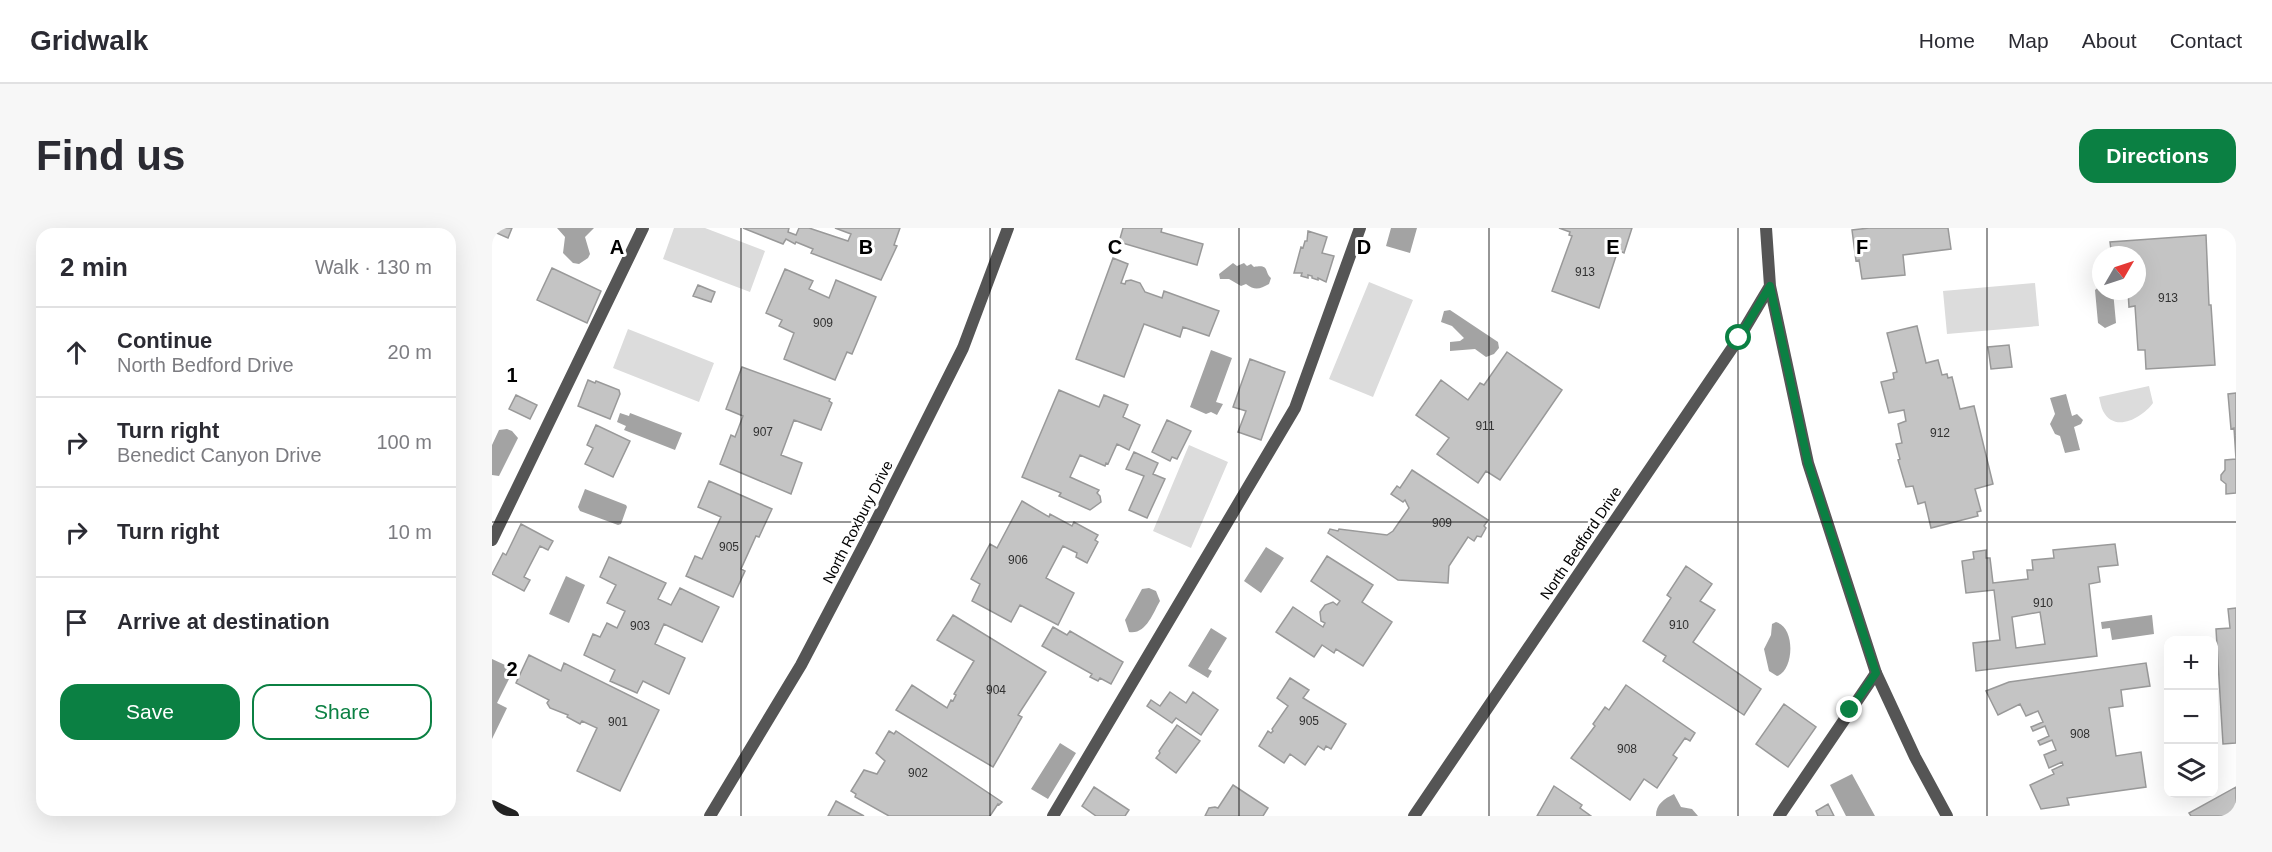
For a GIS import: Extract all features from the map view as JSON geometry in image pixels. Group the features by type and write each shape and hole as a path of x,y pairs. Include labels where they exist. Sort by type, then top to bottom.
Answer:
{"main road":[{"path":"492,806 513,816"}],"street":[{"path":"492,540 643,228"},
{"name":"North Roxbury Drive","path":"710,816 801,665 867,539 963,348 1008,228"},
{"path":"1053,816 1295,408 1360,228"},
{"path":"1766,228 1770,286 1808,463 1876,673 1915,758 1947,816"},
{"name":"North Bedford Drive","path":"1414,816 1739,338 1770,286"},
{"path":"1779,816 1876,673"}],"shaded area":[{"path":"557,228 594,228 585,237 590,254 588,258 579,264 573,263 563,253 565,237"},
{"path":"674,228 705,228 765,251 750,292 663,259"},
{"path":"1391,228 1417,228 1410,253 1386,246"},
{"path":"1233,263 1237,266 1244,263 1247,266 1251,264 1254,267 1265,268 1271,278 1269,284 1255,288 1246,284 1241,286 1229,279 1220,279 1219,274"},
{"path":"1369,282 1413,300 1373,397 1329,379"},
{"path":"2035,283 2039,326 1947,334 1943,291"},
{"path":"2096,300 2114,300 2116,323 2105,328 2098,323"},
{"path":"1450,310 1498,342 1499,348 1494,354 1486,357 1475,349 1450,351 1450,342 1464,338 1452,326 1441,322 1444,311"},
{"path":"628,329 714,363 699,402 613,368"},
{"path":"1211,350 1232,358 1216,402 1223,404 1217,415 1211,412 1206,414 1190,407"},
{"path":"2149,386 2153,403 2136,418 2129,421 2114,421 2108,418 2103,411 2099,397"},
{"path":"2066,394 2072,416 2077,414 2083,420 2081,424 2074,427 2080,450 2065,453 2060,436 2055,434 2050,424 2055,414 2050,398"},
{"path":"620,413 629,416 630,413 682,433 675,450 624,430 626,426 617,422"},
{"path":"507,429 518,438 499,476 492,475 492,445 499,430"},
{"path":"1189,445 1228,462 1191,548 1153,531"},
{"path":"585,489 626,505 621,524 618,525 580,511 578,507"},
{"path":"1266,547 1284,558 1261,593 1244,581"},
{"path":"566,576 585,585 569,623 549,614"},
{"path":"1149,588 1156,591 1160,601 1144,627 1135,632 1129,632 1125,620 1142,589"},
{"path":"2152,615 2154,634 2112,640 2110,628 2102,629 2101,622"},
{"path":"1776,622 1787,632 1790,640 1787,666 1777,676 1769,671 1764,649 1771,635 1772,624"},
{"path":"1211,628 1227,638 1208,669 1212,671 1208,678 1188,666"},
{"path":"492,659 514,669 497,703 507,708 492,739"},
{"path":"1060,743 1076,753 1048,799 1031,789"},
{"path":"1852,774 1875,816 1846,816 1830,785"},
{"path":"1674,794 1681,807 1692,809 1698,816 1656,816 1661,802"}],"building":[{"path":"492,228 512,228 508,238 492,231"},
{"path":"743,228 789,228 788,232 796,235 799,228 809,228 848,241 851,234 835,228 900,228 894,245 897,246 881,280 811,253 813,249 796,242 795,244 786,239 783,244"},
{"path":"1123,228 1162,228 1161,232 1203,244 1197,265 1119,242"},
{"path":"1559,228 1632,228 1624,253 1618,250 1599,308 1552,291 1572,236 1569,235 1570,232"},
{"path":"1948,228 1951,249 1903,255 1905,275 1862,279 1859,260 1856,261 1852,230"},
{"path":"1308,231 1327,237 1322,253 1334,256 1326,282 1308,275 1308,278 1301,276 1302,273 1294,273 1301,247 1303,248 1307,241"},
{"path":"2206,235 2209,305 2211,305 2215,365 2146,369 2145,350 2138,350 2135,306 2129,307 2129,300 2146,300 2146,246 2110,246 2110,242"},
{"path":"1113,258 1128,264 1121,283 1125,284 1126,281 1131,280 1140,283 1145,292 1162,298 1164,291 1219,311 1209,336 1183,327 1180,337 1144,324 1124,377 1076,359"},
{"path":"552,268 601,291 587,323 537,300"},
{"path":"785,269 813,281 809,289 829,298 836,280 876,297 852,354 847,352 835,380 784,359 794,333 779,326 782,320 766,313"},
{"path":"698,285 715,292 711,302 693,296"},
{"path":"1917,326 1926,363 1938,360 1942,375 1947,374 1948,378 1952,377 1960,409 1974,406 1993,484 1975,489 1981,511 1977,512 1978,516 1931,528 1925,502 1918,504 1913,486 1906,487 1898,460 1900,459 1896,444 1902,443 1898,424 1906,421 1904,410 1889,413 1881,382 1894,379 1893,373 1897,372 1887,333"},
{"path":"2009,345 2012,367 1991,369 1988,347"},
{"path":"1507,352 1562,390 1500,480 1486,471 1478,483 1437,454 1449,438 1416,415 1441,380 1468,400 1480,383 1484,385"},
{"path":"1250,359 1285,372 1261,440 1238,432 1246,411 1233,407"},
{"path":"742,367 830,399 832,403 821,430 794,420 781,455 802,463 791,494 720,464 731,435 735,437 743,416 726,409"},
{"path":"588,380 619,390 620,394 610,419 578,406"},
{"path":"1059,390 1099,407 1104,395 1128,405 1123,417 1140,425 1129,450 1117,444 1105,466 1080,455 1070,477 1099,490 1097,493 1101,502 1090,510 1059,496 1061,493 1022,477"},
{"path":"2236,393 2236,459 2234,428 2231,429 2228,394"},
{"path":"516,395 537,405 530,419 509,409"},
{"path":"1167,420 1191,431 1177,459 1172,457 1170,461 1152,452"},
{"path":"596,425 630,441 613,477 585,464 593,448 587,445"},
{"path":"1134,452 1158,463 1153,474 1165,479 1147,518 1129,510 1144,476 1126,469"},
{"path":"2236,459 2236,493 2226,494 2226,484 2221,480 2221,475 2225,470 2225,460"},
{"path":"1412,470 1488,520 1481,537 1477,536 1474,541 1468,537 1449,566 1448,583 1398,580 1328,533 1330,529 1387,535 1393,531 1409,508 1405,500 1403,502 1391,494 1397,486 1400,488"},
{"path":"709,481 772,509 759,537 756,536 741,569 745,571 733,597 686,576 695,556 702,559 721,517 698,507"},
{"path":"1022,501 1049,517 1050,514 1072,526 1074,522 1098,535 1095,540 1098,542 1087,563 1076,557 1077,553 1063,546 1046,578 1074,593 1058,625 1020,605 1011,622 972,601 980,584 971,579 990,544 997,548"},
{"path":"521,524 553,541 548,550 540,546 524,577 530,580 524,591 492,574 503,553 506,555"},
{"path":"2115,544 2118,565 2098,567 2100,582 2089,584 2097,656 1976,671 1973,643 2000,640 1994,590 1966,593 1962,561 1974,559 1973,552 1986,550 1986,558 1990,558 1993,583 2028,579 2027,570 2033,570 2032,560 2054,558 2053,550","holes":["2040,612 2045,644 2016,648 2012,617"]},
{"path":"1327,556 1373,585 1362,602 1392,622 1363,666 1336,649 1334,653 1322,645 1314,657 1276,632 1293,607 1323,627 1325,623 1321,621 1320,612 1325,605 1333,602 1337,605 1340,601 1311,581"},
{"path":"609,557 666,583 658,599 671,605 680,588 719,607 702,642 664,624 655,644 685,658 669,694 643,681 637,693 610,681 615,670 584,655 593,634 600,637 607,623 617,628 625,611 607,603 616,585 600,577"},
{"path":"1686,566 1712,584 1700,601 1715,610 1693,642 1761,689 1744,715 1663,661 1666,656 1643,641 1671,598 1667,595"},
{"path":"2236,608 2236,743 2223,744 2216,629 2230,628 2228,609"},
{"path":"953,615 1046,672 1018,715 1022,717 993,767 896,710 912,685 947,708 951,700 953,701 956,695 954,694 974,661 937,640"},
{"path":"1053,627 1067,635 1070,631 1123,662 1111,684 1100,678 1098,681 1090,677 1092,674 1042,646"},
{"path":"529,655 561,671 564,663 659,710 620,791 577,771 597,728 582,721 580,724 567,717 568,715 550,708 547,703 549,700 516,683"},
{"path":"2146,663 2150,686 2121,690 2123,706 2109,708 2116,756 2141,752 2146,787 2067,798 2069,805 2041,809 2030,785 2054,774 2052,770 2063,765 2062,762 2049,768 2044,755 2056,750 2052,740 2040,745 2038,741 2049,736 2045,726 2033,731 2031,727 2043,722 2038,711 2026,716 2020,704 1998,715 1986,691 2009,682"},
{"path":"1290,678 1309,690 1303,698 1346,724 1331,749 1326,746 1324,750 1318,746 1305,765 1290,754 1284,763 1259,746 1268,731 1271,733 1273,731 1272,729 1288,706 1277,698"},
{"path":"1626,685 1695,733 1690,741 1685,738 1673,755 1677,758 1657,788 1644,779 1630,800 1571,758 1595,726 1593,724 1605,707 1609,710"},
{"path":"1170,692 1186,703 1193,692 1218,710 1201,735 1176,718 1172,723 1147,706 1151,700 1160,706"},
{"path":"1784,704 1816,727 1788,767 1756,744"},
{"path":"1177,725 1200,741 1176,773 1156,758"},
{"path":"889,731 894,734 896,731 1002,802 990,816 889,816 855,797 856,794 851,791 864,770 877,774 885,761 876,753"},
{"path":"1233,785 1268,808 1263,816 1205,816 1209,808 1218,808"},
{"path":"1554,786 1582,805 1580,808 1591,816 1537,816"},
{"path":"1094,787 1129,810 1125,816 1096,816 1082,806"},
{"path":"2236,787 2236,816 2191,816 2189,813 2218,798"},
{"path":"836,801 864,816 828,816"},
{"path":"1828,804 1834,816 1818,816 1816,811"}],"route":[{"path":"1739,338 1770,286 1808,463 1876,673 1850,710"}]}
